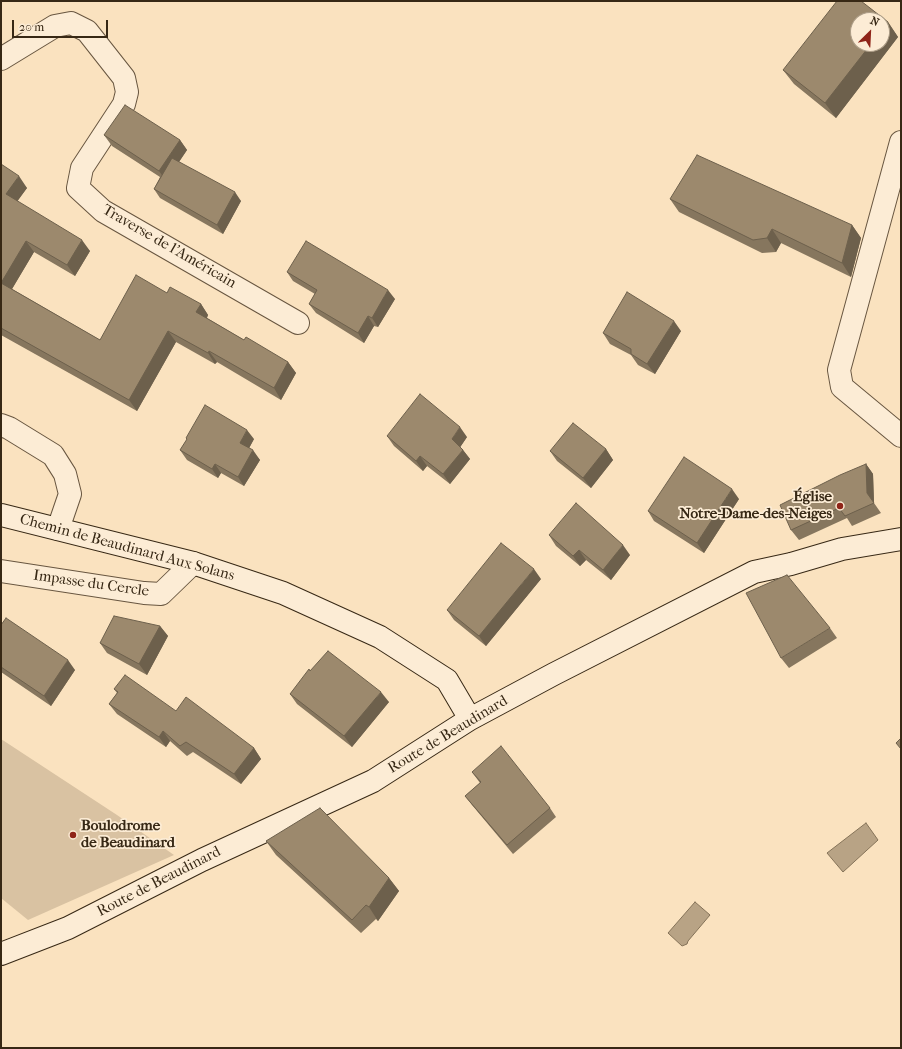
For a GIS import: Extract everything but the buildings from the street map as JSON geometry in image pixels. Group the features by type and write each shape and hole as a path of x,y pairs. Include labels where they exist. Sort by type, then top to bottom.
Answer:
{"street":[{"name":"Traverse de l'Américain","path":"1,59 55,26 71,23 87,31 124,78 127,92 124,104 82,168 78,188 103,211 298,322"},
{"path":"901,142 839,370 842,387 901,436"},
{"path":"1,424 53,455 66,474 70,494 58,529"},
{"name":"Chemin de Beaudinard Aux Solans","path":"1,515 193,563 283,593 380,637 447,680 470,719"},
{"name":"Route de Beaudinard","path":"1,954 68,928 202,860 373,781 470,719 554,674 754,572 791,564 842,549 901,540"},
{"name":"Impasse du Cercle","path":"1,571 144,593 161,594 193,563"}],"shaded area":[{"name":"Boulodrome de Beaudinard","path":"1,739 117,815 174,855 28,920 1,898"},
{"path":"866,823 878,840 843,872 827,853"},
{"path":"695,902 710,915 687,944 682,946 668,933"}],"place":[{"name":"Église Notre-Dame-des-Neiges","path":"840,506"},
{"name":"Boulodrome de Beaudinard","path":"73,835"}]}
